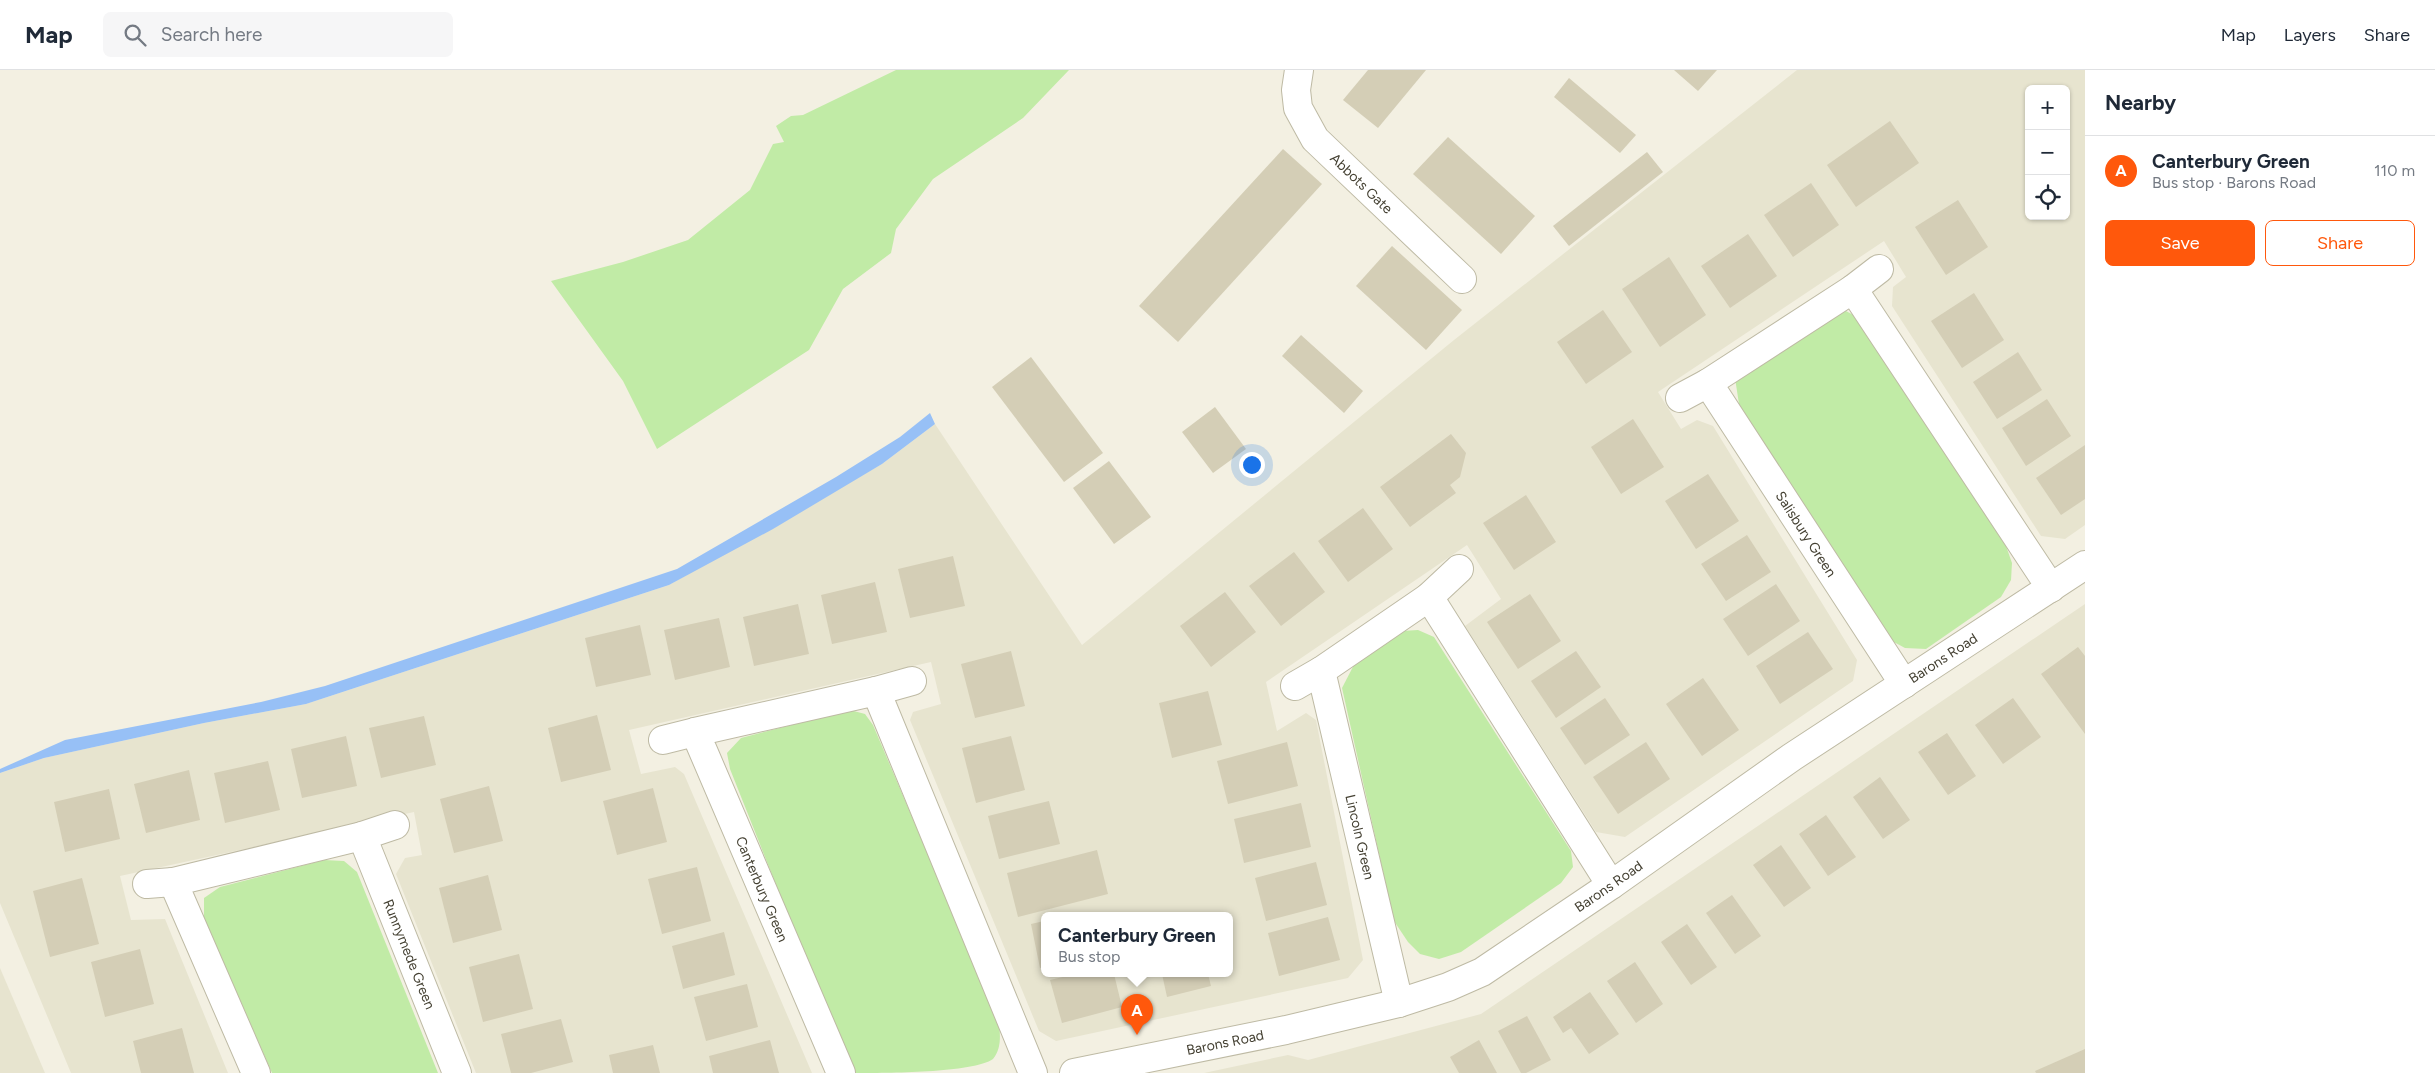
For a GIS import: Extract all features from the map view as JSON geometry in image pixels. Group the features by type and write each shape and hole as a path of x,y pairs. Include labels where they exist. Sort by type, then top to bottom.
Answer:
{"street":[{"name":"Abbots Gate","path":"1298,70 1296,90 1298,108 1315,139 1462,279"},
{"path":"1680,398 1708,383 1853,290 1879,269"},
{"path":"1853,290 2051,588"},
{"name":"Salisbury Green","path":"1708,383 1904,684"},
{"name":"Barons Road","path":"1074,1073 1286,1030 1399,1002 1448,987 1482,972 1611,885 1792,757 2085,565"},
{"path":"1295,686 1322,671 1430,597 1459,569"},
{"path":"1430,597 1611,885"},
{"name":"Lincoln Green","path":"1322,671 1399,1002"},
{"path":"664,740 912,681"},
{"path":"876,691 1033,1073"},
{"name":"Canterbury Green","path":"695,732 840,1073"},
{"path":"256,1073 160,883 362,836 395,825"},
{"name":"Runnymede Green","path":"362,836 457,1073"}],"shaded area":[{"path":"1797,70 2085,70 2085,525 2065,539 2041,536 1892,306 1893,287 1906,277 1884,241 1658,392 1681,429 1697,420 1713,426 1857,660 1853,681 1625,837 1596,832 1465,626 1501,599 1467,545 1266,682 1277,731 1306,713 1316,720 1363,960 1348,978 1056,1041 1039,1031 910,720 913,712 941,704 931,662 629,730 641,774 675,767 684,774 812,1073 476,1073 396,874 405,858 422,855 414,812 120,876 131,920 165,919 228,1073 71,1073 0,903 0,773 44,758 204,723 306,704 669,585 882,464 935,424 1082,645 1454,340"},
{"path":"2085,604 2085,1073 1204,1073 1288,1055 1308,1060 1481,1014"},
{"path":"0,968 45,1073 0,1073"}],"green space":[{"path":"896,70 1069,70 1023,118 933,179 896,229 891,253 843,289 809,350 657,449 623,381 551,281 623,262 688,240 750,190 773,144 784,142 776,126 791,116 803,115"},
{"path":"1844,310 1861,319 2006,546 2012,563 2011,580 2001,597 1926,649 1905,648 1892,641 1879,627 1739,404 1735,378"},
{"path":"1418,630 1434,637 1571,851 1573,867 1561,883 1461,952 1439,959 1420,954 1408,942 1394,921 1342,688 1357,659 1402,631"},
{"path":"850,710 865,714 873,725 999,1022 1000,1041 998,1050 993,1059 983,1064 949,1070 856,1073 843,1053 730,769 727,753 741,738"},
{"path":"324,860 344,861 357,872 438,1073 272,1073 204,918 204,898 220,887"}],"water":[{"path":"930,413 935,424 882,464 773,529 669,585 306,704 204,723 44,758 0,773 0,769 65,740 261,702 325,686 677,569 836,477 900,437"}],"building":[{"path":"1368,70 1426,70 1378,128 1343,100"},
{"path":"1674,70 1717,70 1698,91"},
{"path":"1569,78 1636,135 1620,153 1554,97"},
{"path":"1890,121 1919,163 1856,207 1827,165"},
{"path":"1448,137 1535,216 1501,254 1413,174"},
{"path":"1283,149 1322,184 1178,342 1139,306"},
{"path":"1647,152 1663,172 1569,246 1553,226"},
{"path":"1811,183 1839,225 1793,257 1764,215"},
{"path":"1958,200 1988,247 1946,275 1915,227"},
{"path":"1748,234 1777,276 1730,308 1701,266"},
{"path":"1392,246 1462,310 1426,350 1356,286"},
{"path":"1669,257 1706,315 1660,347 1622,289"},
{"path":"1974,293 2004,340 1962,368 1931,321"},
{"path":"1603,310 1632,352 1586,384 1557,342"},
{"path":"1301,335 1363,391 1344,413 1282,356"},
{"path":"2018,352 2042,390 1997,419 1973,382"},
{"path":"1031,357 1103,453 1064,482 992,387"},
{"path":"2047,399 2071,436 2026,466 2002,428"},
{"path":"1215,407 1246,449 1213,473 1182,432"},
{"path":"1633,419 1664,467 1621,494 1591,447"},
{"path":"1451,434 1466,453 1460,477 1450,485 1456,493 1410,527 1380,487"},
{"path":"2085,445 2085,499 2061,515 2036,478"},
{"path":"1109,461 1151,517 1114,544 1073,488"},
{"path":"1708,474 1739,521 1696,549 1665,501"},
{"path":"1526,495 1556,542 1514,570 1483,523"},
{"path":"1363,508 1393,549 1348,582 1318,541"},
{"path":"1747,535 1771,572 1726,601 1701,564"},
{"path":"1294,552 1325,592 1281,626 1249,586"},
{"path":"953,556 965,606 910,618 898,569"},
{"path":"875,582 887,632 832,644 821,595"},
{"path":"1776,584 1800,621 1748,656 1723,619"},
{"path":"1225,592 1256,632 1211,667 1180,626"},
{"path":"1530,594 1561,641 1518,669 1487,622"},
{"path":"798,604 809,654 754,666 743,617"},
{"path":"719,618 730,667 675,680 664,630"},
{"path":"640,625 651,675 596,687 585,638"},
{"path":"1808,632 1833,669 1780,704 1756,666"},
{"path":"2078,647 2085,656 2085,734 2041,674"},
{"path":"1011,651 1025,706 975,718 961,664"},
{"path":"1576,651 1601,687 1556,718 1531,681"},
{"path":"1703,678 1739,730 1702,756 1666,704"},
{"path":"1208,691 1222,745 1172,758 1159,703"},
{"path":"1605,698 1630,735 1585,765 1560,728"},
{"path":"2013,698 2041,737 2003,764 1975,725"},
{"path":"597,715 611,770 561,782 548,728"},
{"path":"424,716 436,765 381,778 369,728"},
{"path":"1947,733 1976,776 1948,795 1918,752"},
{"path":"346,736 357,786 302,798 291,749"},
{"path":"1011,736 1025,790 976,803 962,748"},
{"path":"1287,742 1298,786 1228,804 1217,761"},
{"path":"1646,742 1670,779 1618,814 1593,777"},
{"path":"268,761 280,810 225,823 214,773"},
{"path":"189,770 200,820 146,833 134,784"},
{"path":"1880,777 1910,820 1883,839 1853,797"},
{"path":"489,786 503,841 454,853 440,799"},
{"path":"653,788 667,842 617,855 603,801"},
{"path":"109,789 120,839 65,852 54,802"},
{"path":"1049,801 1060,844 999,859 988,816"},
{"path":"1301,803 1311,847 1244,863 1234,819"},
{"path":"1826,815 1856,857 1828,876 1799,834"},
{"path":"1781,845 1811,888 1784,907 1753,865"},
{"path":"1097,850 1108,894 1018,917 1007,873"},
{"path":"1316,862 1327,905 1266,921 1255,878"},
{"path":"697,867 711,921 662,934 648,879"},
{"path":"488,875 502,930 453,943 439,888"},
{"path":"82,878 99,944 50,957 33,891"},
{"path":"1732,895 1761,936 1735,954 1706,913"},
{"path":"1328,917 1340,960 1279,976 1268,933"},
{"path":"1041,922 1040,968 1031,924"},
{"path":"1687,924 1717,967 1691,985 1661,942"},
{"path":"724,932 735,975 683,989 672,946"},
{"path":"140,949 154,1004 105,1017 91,962"},
{"path":"519,954 533,1009 483,1022 469,967"},
{"path":"1635,962 1663,1004 1636,1023 1607,981"},
{"path":"1062,977 1115,977 1122,1007 1062,1023 1050,980"},
{"path":"1163,977 1209,977 1211,986 1167,997"},
{"path":"747,984 758,1027 706,1041 694,997"},
{"path":"1590,992 1619,1034 1589,1054 1571,1028 1563,1033 1553,1017"},
{"path":"1527,1016 1551,1060 1526,1073 1521,1073 1498,1031"},
{"path":"561,1019 573,1062 531,1073 511,1073 501,1034"},
{"path":"182,1028 194,1073 141,1073 133,1041"},
{"path":"770,1040 779,1073 713,1073 709,1056"},
{"path":"1479,1040 1497,1073 1459,1073 1450,1057"},
{"path":"653,1045 660,1073 613,1073 609,1055"},
{"path":"2085,1049 2085,1073 2036,1073 2035,1071"}],"place":[{"name":"Canterbury Green","path":"1137,1035"}]}
